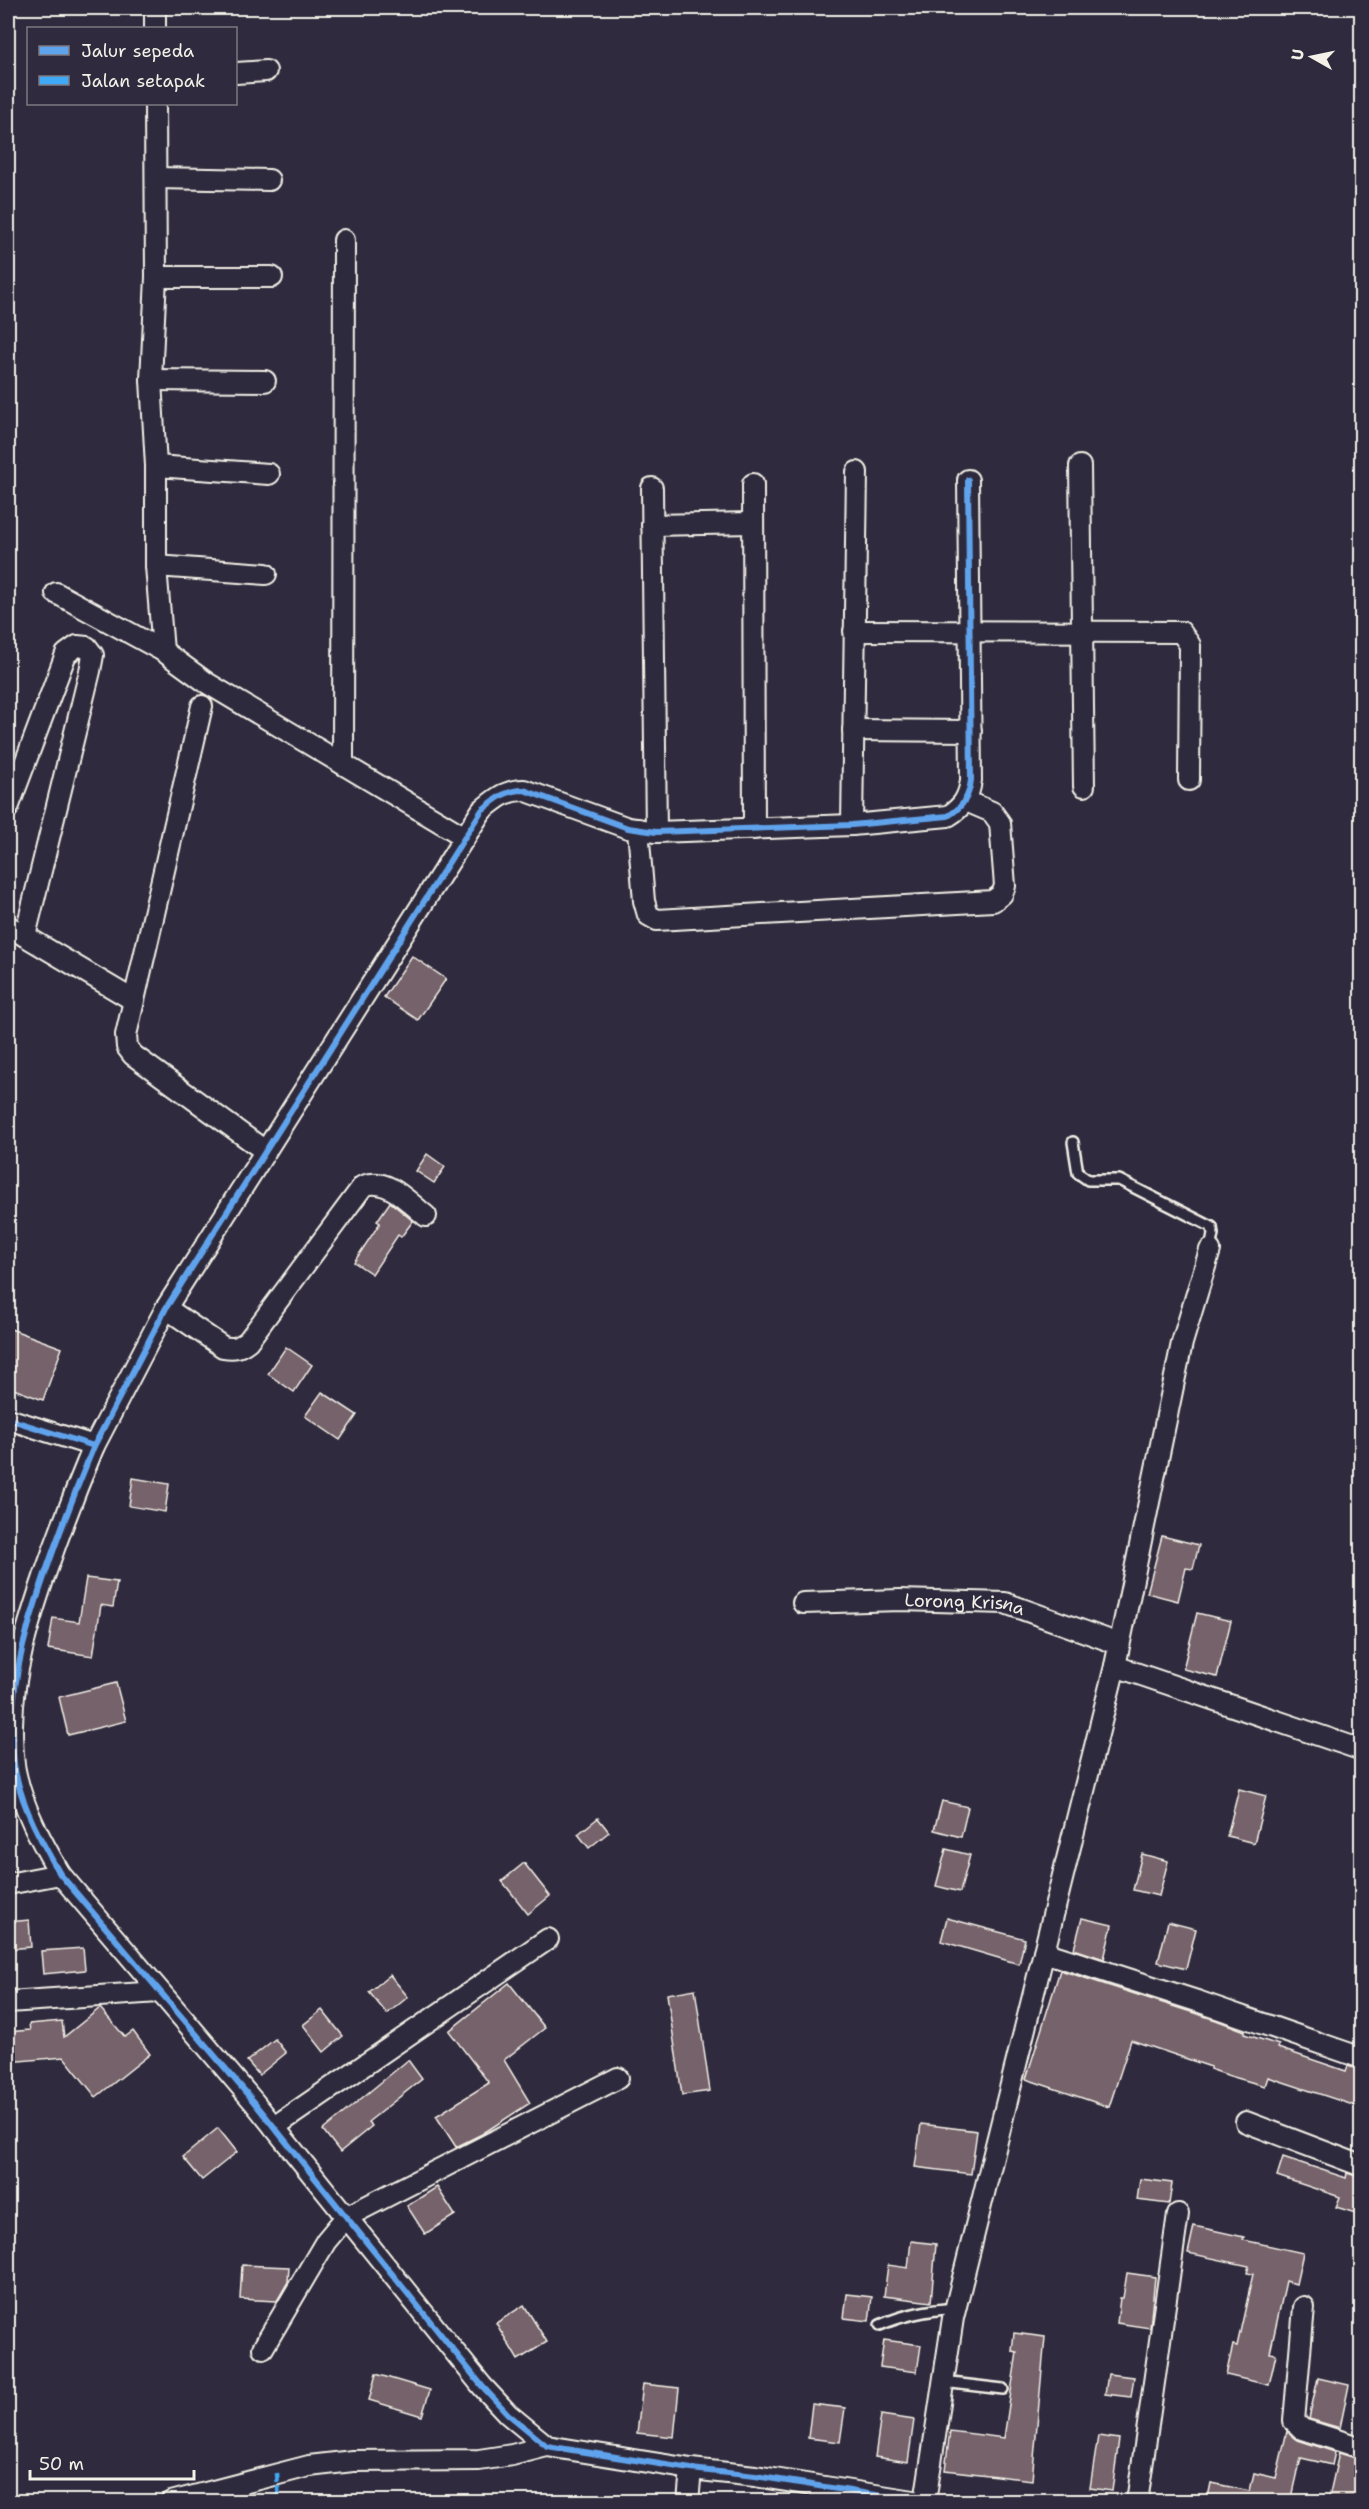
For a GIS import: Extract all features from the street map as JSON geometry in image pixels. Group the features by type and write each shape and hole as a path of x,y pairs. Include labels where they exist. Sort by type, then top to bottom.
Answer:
{"street":[{"path":"155,8 155,27"},
{"path":"237,72 266,71"},
{"path":"155,105 156,277 151,380 156,466 156,566 163,651"},
{"path":"156,178 269,180"},
{"path":"343,764 344,240"},
{"path":"156,277 272,277"},
{"path":"151,380 265,381"},
{"path":"156,466 269,474"},
{"path":"1080,466 1084,786"},
{"path":"852,825 856,472"},
{"path":"547,2446 508,2414 482,2386 274,2127 60,1874 36,1832 25,1807 15,1773 12,1746 13,1698 18,1660 25,1631 93,1446 166,1308 482,810 511,790 524,790 628,828 647,831 852,825 948,816 960,809 966,801 971,780 968,480"},
{"path":"753,484 754,829"},
{"path":"652,488 644,901 648,915 657,920 993,901 1002,894 1005,886 1000,823 992,812 966,801"},
{"path":"652,525 753,523"},
{"path":"156,566 266,574"},
{"path":"56,593 163,651 207,683 465,837"},
{"path":"854,631 1182,632 1190,645 1189,780"},
{"path":"8,808 66,654 77,646 87,647 93,655 90,671 25,936"},
{"path":"202,706 133,1000 126,1035 127,1047 133,1055 265,1150"},
{"path":"853,730 971,731"},
{"path":"8,926 133,1000"},
{"path":"166,1308 223,1347 232,1349 240,1347 248,1341 363,1186 373,1182 386,1184 426,1216"},
{"path":"171,2502 309,2466 353,2461 479,2460 547,2446 922,2502 956,2308 1115,1666 1182,1342 1209,1250"},
{"path":"8,1419 93,1446"},
{"name":"Lorong Krisna","path":"803,1603 900,1600 1005,1603 1119,1644"},
{"path":"1115,1666 1362,1750"},
{"path":"8,1884 60,1874"},
{"path":"274,2127 548,1940"},
{"path":"1044,1952 1200,2002 1362,2058"},
{"path":"8,2002 159,1992"},
{"path":"263,2348 326,2241 346,2217 618,2078"},
{"path":"1246,2122 1362,2166"},
{"path":"1137,2502 1178,2214"},
{"path":"1304,2307 1294,2421 1302,2429 1362,2448"},
{"path":"688,2502 691,2469"}],"lane":[{"path":"1073,1142 1078,1173 1088,1180 1119,1180 1212,1227 1213,1234 1209,1250"},
{"path":"880,2325 901,2316 956,2308"},
{"path":"943,2382 1003,2389"}],"building":[{"path":"412,956 446,979 418,1020 384,997"},
{"path":"427,1154 445,1167 434,1183 416,1171"},
{"path":"390,1202 413,1221 401,1237 398,1235 372,1274 354,1262 380,1223 377,1221"},
{"path":"8,1328 62,1348 43,1400 8,1387"},
{"path":"286,1347 312,1365 294,1392 268,1374"},
{"path":"322,1392 357,1415 340,1440 305,1416"},
{"path":"133,1478 169,1484 165,1512 129,1506"},
{"path":"1162,1536 1199,1545 1193,1569 1186,1568 1178,1601 1147,1593"},
{"path":"86,1578 117,1582 113,1607 101,1605 93,1656 48,1649 53,1618 79,1622"},
{"path":"1197,1613 1231,1621 1217,1677 1183,1669"},
{"path":"116,1683 126,1721 68,1735 59,1697"},
{"path":"1239,1789 1266,1796 1254,1843 1227,1836"},
{"path":"942,1801 968,1807 961,1837 934,1830"},
{"path":"598,1818 609,1832 589,1848 578,1834"},
{"path":"946,1849 970,1855 960,1892 936,1886"},
{"path":"1142,1854 1168,1861 1159,1896 1133,1890"},
{"path":"524,1863 550,1896 528,1914 502,1881"},
{"path":"947,1918 1025,1939 1019,1964 941,1941"},
{"path":"1082,1918 1112,1925 1104,1959 1074,1949"},
{"path":"29,1920 31,1947 8,1949 8,1922"},
{"path":"1168,1922 1196,1929 1186,1969 1158,1962"},
{"path":"83,1948 85,1970 43,1974 41,1951"},
{"path":"1060,1970 1216,2020 1245,2031 1244,2034 1279,2045 1278,2048 1346,2071 1348,2066 1362,2071 1362,2108 1268,2077 1265,2086 1230,2076 1210,2069 1211,2067 1131,2040 1109,2107 1026,2079"},
{"path":"390,1975 408,1997 387,2014 369,1992"},
{"path":"509,1983 545,2028 504,2060 530,2103 482,2134 456,2147 436,2116 489,2083 449,2031"},
{"path":"695,1989 710,2091 682,2095 667,1994"},
{"path":"100,2008 125,2037 133,2031 150,2054 96,2097 64,2057 8,2062 8,2032 30,2030 29,2024 62,2021 64,2037"},
{"path":"322,2010 343,2036 324,2052 303,2025"},
{"path":"275,2039 286,2053 259,2075 247,2061"},
{"path":"408,2060 422,2079 368,2122 372,2126 340,2152 323,2130"},
{"path":"921,2124 977,2131 971,2174 915,2167"},
{"path":"218,2128 237,2152 202,2180 183,2157"},
{"path":"1283,2157 1346,2178 1347,2173 1362,2178 1362,2215 1336,2207 1340,2197 1277,2176"},
{"path":"1140,2179 1172,2183 1169,2204 1137,2200"},
{"path":"437,2187 455,2215 425,2234 407,2206"},
{"path":"1194,2226 1244,2237 1243,2240 1303,2253 1296,2284 1286,2281 1270,2353 1276,2354 1269,2385 1226,2375 1233,2345 1237,2346 1253,2274 1247,2273 1249,2266 1188,2253"},
{"path":"911,2241 936,2244 931,2302 884,2296 888,2265 908,2268"},
{"path":"242,2265 289,2267 288,2282 277,2301 240,2299"},
{"path":"1127,2273 1155,2277 1150,2328 1117,2323 1120,2298 1123,2298"},
{"path":"847,2294 872,2297 869,2321 844,2318"},
{"path":"524,2305 547,2342 518,2360 496,2323"},
{"path":"1014,2333 1045,2337 1032,2480 945,2470 950,2431 1004,2438 1017,2352 1012,2351"},
{"path":"884,2340 921,2345 917,2372 880,2367"},
{"path":"376,2374 430,2390 422,2416 369,2400"},
{"path":"1108,2374 1134,2377 1131,2397 1105,2394"},
{"path":"1318,2378 1349,2385 1340,2428 1309,2419"},
{"path":"643,2384 679,2388 674,2437 637,2433"},
{"path":"812,2404 845,2408 840,2442 808,2438"},
{"path":"881,2415 914,2420 908,2462 875,2457"},
{"path":"1287,2431 1298,2440 1335,2452 1332,2465 1301,2458 1291,2502 1207,2502 1211,2483 1250,2491 1254,2473 1276,2478"},
{"path":"1098,2436 1119,2439 1112,2491 1090,2488"},
{"path":"1339,2453 1362,2460 1362,2502 1328,2502"}],"marked path":[{"path":"277,2473 279,2502"}],"cycle path":[{"path":"94,1446 166,1308 482,810 492,802 506,793 524,790 628,828 656,832 852,825 948,816 958,809 969,792 971,780 968,480"},
{"path":"8,1419 94,1446 62,1526 27,1630 18,1667 13,1705 12,1744 19,1788 34,1826 60,1874 254,2102 482,2386 508,2414 547,2446 920,2502"}]}
